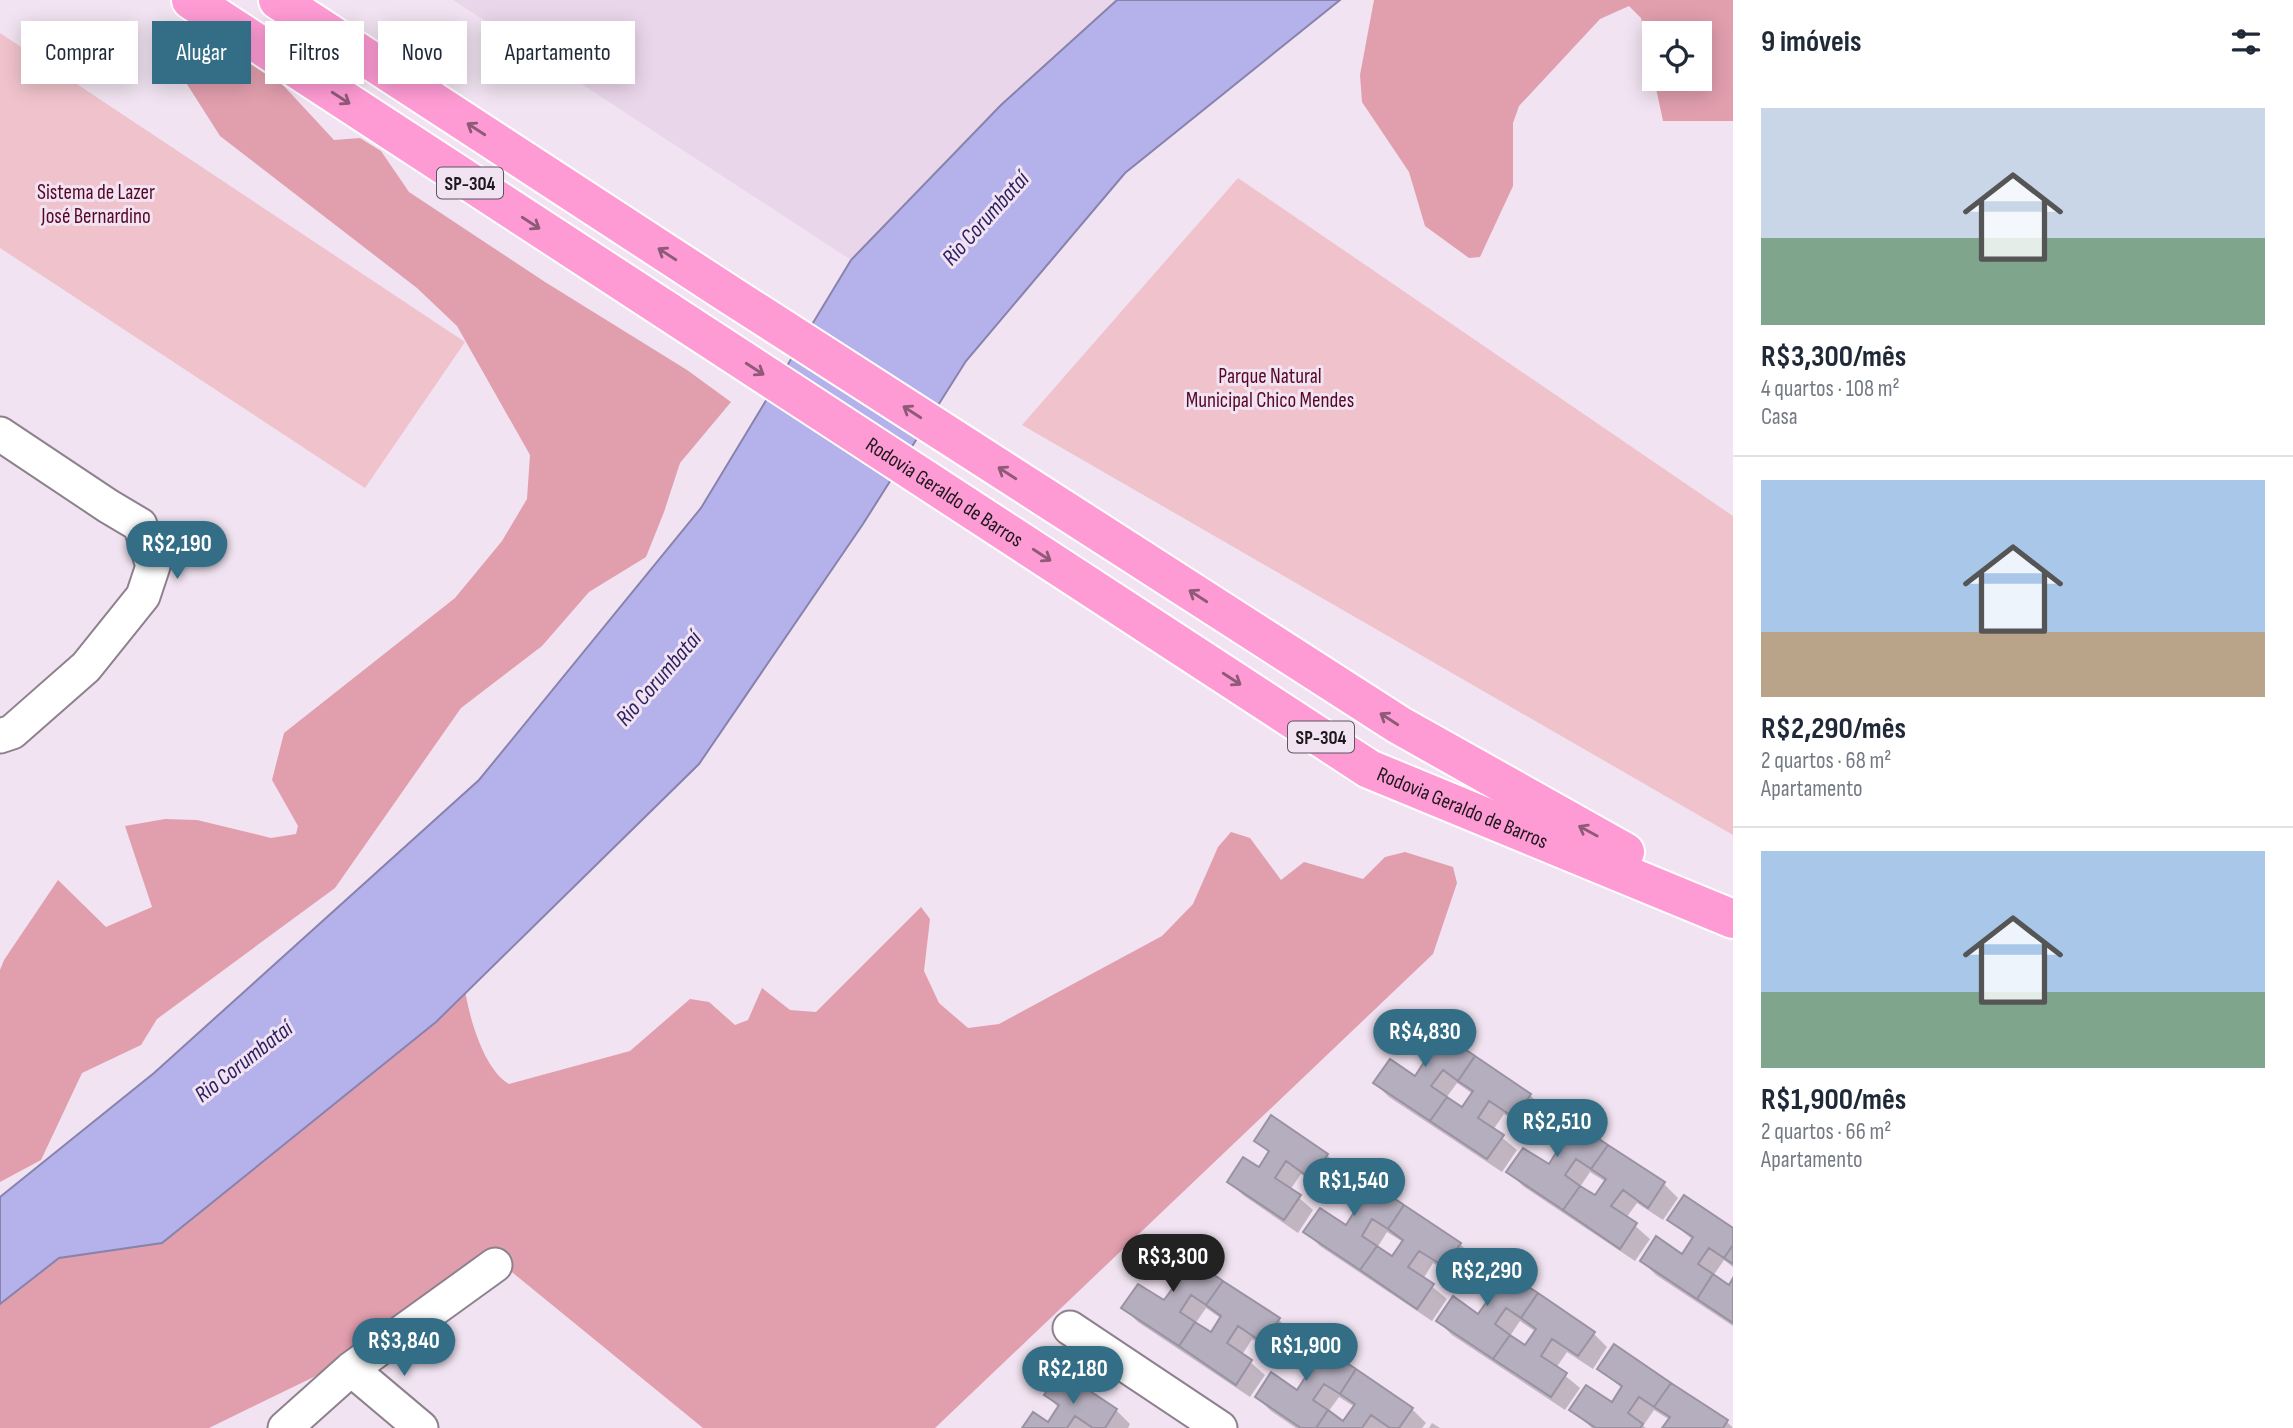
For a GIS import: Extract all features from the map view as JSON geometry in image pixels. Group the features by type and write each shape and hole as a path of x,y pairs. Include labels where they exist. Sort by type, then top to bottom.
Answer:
{"highway":[{"name":"Rodovia Geraldo de Barros","path":"191,0 1369,769 1733,919"},
{"name":"Rodovia Geraldo de Barros","path":"278,0 724,291 1399,725 1733,912"}],"street":[{"path":"0,434 140,525 153,566 143,596 86,667 12,732 0,736"},
{"path":"285,1428 351,1369 495,1265"},
{"path":"1070,1328 1220,1428"},
{"path":"351,1369 421,1428"}],"shaded area":[{"path":"453,0 1117,0 1001,105 851,260 582,84 635,84 635,21 485,21"},
{"path":"1374,0 1733,0 1733,121 1663,121 1657,91 1712,91 1712,21 1642,23 1629,6 1600,19 1519,106 1513,123 1513,186 1480,257 1469,258 1425,226 1409,172 1362,102 1360,75"},
{"path":"251,64 265,69 265,84 282,84 334,140 360,138 381,151 409,192 545,282 687,370 731,402 680,463 646,557 589,592 542,646 461,708 335,888 157,1019 141,1045 82,1073 41,1160 0,1182 0,970 58,880 106,927 152,907 125,826 165,819 197,820 271,838 296,834 298,826 272,780 284,733 455,598 502,541 527,499 530,455 457,326 417,288 220,136 187,84 251,84"},
{"path":"1231,832 1250,838 1281,880 1304,862 1363,879 1385,857 1405,852 1453,867 1457,883 1433,954 935,1428 703,1428 491,1255 324,1372 209,1428 0,1428 0,1241 466,945 465,990 471,1019 486,1057 500,1077 509,1084 630,1051 690,999 709,1002 735,1025 748,1020 762,988 790,1010 816,1012 921,907 930,919 924,971 939,1003 968,1028 999,1024 1162,936 1193,904 1218,847"}],"green space":[{"name":"Sistema de Lazer José Bernardino","path":"0,33 21,47 21,84 77,84 465,342 365,488 0,248"},
{"name":"Parque Natural Municipal Chico Mendes","path":"1238,178 1733,516 1733,835 1022,425"}],"water":[{"name":"Rio Corumbataí","path":"1117,0 1340,0 1125,173 966,361 863,524 699,764 436,1022 162,1243 59,1258 0,1304 0,1197 154,1073 479,780 701,508 851,260 1001,105"}],"building":[{"path":"1418,1017 1475,1056 1458,1081 1443,1070 1431,1086 1447,1097 1430,1121 1373,1083 1390,1059 1415,1076 1426,1059 1401,1042"},
{"path":"1475,1056 1531,1094 1515,1118 1489,1101 1478,1118 1504,1135 1487,1159 1430,1121 1447,1097 1462,1107 1473,1091 1458,1081"},
{"path":"1550,1106 1608,1145 1591,1169 1576,1159 1565,1175 1580,1186 1563,1210 1506,1172 1523,1148 1549,1164 1559,1148 1534,1131"},
{"path":"1271,1115 1328,1154 1311,1179 1286,1161 1275,1178 1301,1195 1284,1220 1227,1182 1243,1157 1259,1167 1269,1151 1254,1141"},
{"path":"1608,1145 1665,1182 1648,1208 1623,1190 1611,1206 1637,1223 1620,1249 1563,1210 1580,1186 1595,1195 1606,1179 1591,1169"},
{"path":"1347,1166 1404,1205 1388,1229 1372,1219 1362,1236 1377,1246 1360,1270 1303,1232 1320,1208 1346,1225 1356,1209 1330,1192"},
{"path":"1684,1195 1733,1228 1733,1245 1724,1258 1709,1248 1698,1264 1713,1274 1697,1299 1640,1261 1656,1236 1682,1254 1693,1237 1667,1220"},
{"path":"1404,1205 1461,1243 1445,1267 1419,1251 1408,1267 1434,1284 1417,1309 1360,1270 1377,1246 1392,1256 1403,1240 1388,1229"},
{"path":"1166,1242 1223,1281 1206,1305 1191,1295 1180,1312 1195,1322 1179,1346 1121,1308 1138,1284 1164,1300 1175,1285 1149,1267"},
{"path":"1733,1245 1733,1264 1724,1258"},
{"path":"1480,1256 1538,1293 1521,1318 1506,1308 1495,1324 1510,1335 1493,1359 1436,1321 1453,1296 1478,1314 1490,1297 1464,1280"},
{"path":"1713,1274 1729,1285 1733,1278 1733,1323 1697,1299"},
{"path":"1223,1281 1280,1318 1263,1343 1238,1326 1227,1343 1252,1360 1236,1385 1179,1346 1195,1322 1211,1332 1221,1316 1206,1305"},
{"path":"1538,1293 1595,1332 1578,1356 1552,1339 1541,1356 1567,1373 1551,1397 1493,1359 1510,1335 1525,1345 1536,1329 1521,1318"},
{"path":"1299,1331 1356,1369 1340,1394 1324,1384 1313,1400 1328,1410 1316,1428 1301,1428 1255,1397 1271,1372 1297,1390 1308,1373 1282,1356"},
{"path":"1614,1344 1671,1383 1654,1407 1639,1397 1628,1413 1643,1424 1640,1428 1596,1428 1569,1410 1586,1385 1612,1402 1622,1386 1597,1369"},
{"path":"1356,1369 1413,1408 1399,1428 1390,1428 1371,1415 1362,1428 1316,1428 1328,1410 1343,1421 1355,1404 1340,1394"},
{"path":"1060,1371 1117,1409 1105,1428 1093,1428 1075,1416 1067,1428 1022,1428 1033,1412 1048,1422 1059,1405 1044,1395"},
{"path":"1671,1383 1728,1420 1723,1428 1662,1428 1670,1417 1654,1407"}]}
